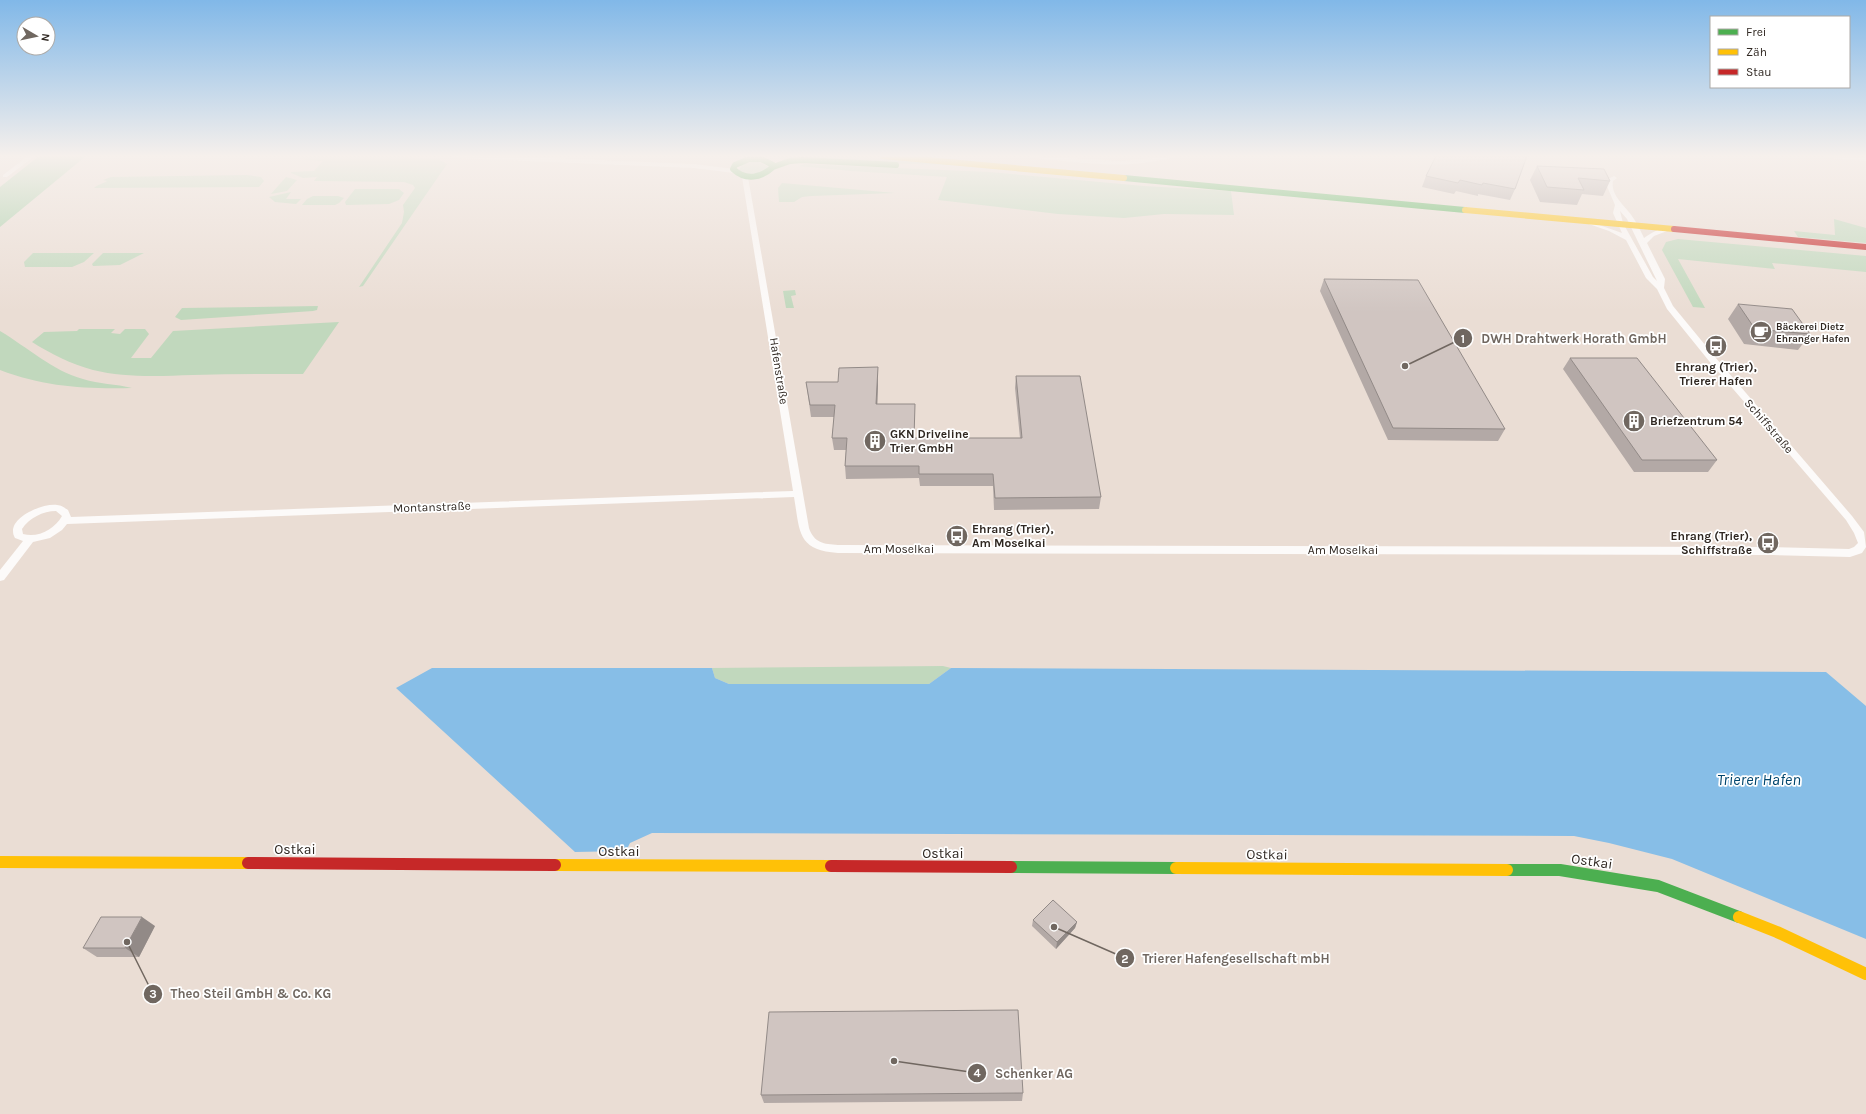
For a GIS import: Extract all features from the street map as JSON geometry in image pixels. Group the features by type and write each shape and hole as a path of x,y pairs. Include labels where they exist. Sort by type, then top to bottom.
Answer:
{"main road":[{"path":"1453,208 1866,247"},
{"name":"Ostkai","path":"0,862 1560,870 1658,886 1777,932 1866,974"}],"street":[{"name":"Hafenstraße","path":"757,208 806,535 816,546"},
{"path":"1617,208 1616,213 1620,223"},
{"name":"Schiffstraße","path":"1621,208 1633,224 1661,279 1660,288"},
{"path":"1575,219 1611,230 1630,240"},
{"name":"Schiffstraße","path":"1620,223 1650,278 1660,288 1670,306 1712,359 1849,518 1860,533 1864,544"},
{"path":"1643,243 1652,234 1674,228"},
{"name":"Montanstraße","path":"65,521 799,494"},
{"path":"58,508 66,512 67,516 65,521 54,531 30,539 18,536 17,529 25,519 34,513 43,510 58,508"},
{"path":"0,577 30,539"},
{"name":"Am Moselkai","path":"816,546 838,549 1773,551 1844,553 1858,550 1864,544"}],"green space":[{"path":"0,208 23,208 0,227"},
{"path":"403,208 417,208 363,286 359,287 402,223"},
{"path":"1006,208 1233,208 1234,215 1164,214 1124,218 1058,214"},
{"path":"1834,219 1866,228 1866,243 1798,237 1794,231 1835,235"},
{"path":"1678,239 1866,256 1866,272 1772,263 1775,269 1678,259 1705,308 1693,307 1662,250 1666,242"},
{"path":"33,253 94,253 84,262 72,267 25,267 24,262"},
{"path":"103,253 144,253 120,265 93,266 92,264"},
{"path":"795,290 796,295 791,296 794,308 786,308 783,291"},
{"path":"318,306 317,310 313,311 181,320 175,317 182,308"},
{"path":"339,322 303,374 155,376 105,373 69,362 32,342 44,332 77,331 79,329 115,329 111,333 120,334 125,329 145,329 149,334 131,358 151,358 173,331"},
{"path":"0,331 51,365 72,375 95,382 132,388 65,386 33,380 0,370"},
{"path":"943,666 951,668 929,684 729,684 715,678 712,668"}],"water":[{"name":"Trierer Hafen","path":"432,668 712,668 715,678 729,684 929,684 951,668 1826,672 1866,706 1866,939 1672,859 1574,836 652,833 630,843 626,851 575,852 396,688"}],"building":[{"path":"1324,279 1418,280 1505,429 1393,428"},
{"path":"1738,304 1792,309 1810,334 1755,329"},
{"name":"Briefzentrum 54","path":"1570,358 1637,358 1717,460 1642,460"},
{"name":"GKN Driveline Trier GmbH","path":"878,367 876,404 915,404 914,438 1022,438 1016,376 1080,376 1101,497 995,498 993,474 919,474 919,466 845,466 847,438 832,438 835,405 810,405 806,382 838,382 839,368"},
{"path":"1053,900 1077,922 1057,942 1033,920"},
{"path":"101,917 142,917 125,948 83,948"},
{"path":"1018,1010 1023,1093 761,1095 769,1012"}],"traffic: fast":[{"path":"1444,208 1465,210"},
{"path":"1011,867 1176,868"},
{"path":"1507,870 1560,870 1658,886 1739,917"}],"traffic: slow":[{"path":"1465,210 1674,229"},
{"path":"0,862 248,863"},
{"path":"555,865 831,866"},
{"path":"1176,868 1507,870"},
{"path":"1739,917 1777,932 1866,974"}],"traffic: jam":[{"path":"1674,229 1866,247"},
{"path":"248,863 555,865"},
{"path":"831,866 1011,867"}],"place":[{"name":"Bäckerei Dietz Ehranger Hafen","path":"1761,332"},
{"name":"Ehrang (Trier), Trierer Hafen","path":"1716,346"},
{"name":"DWH Drahtwerk Horath GmbH","path":"1405,366"},
{"name":"Briefzentrum 54","path":"1634,421"},
{"name":"GKN Driveline Trier GmbH","path":"875,441"},
{"name":"Ehrang (Trier), Am Moselkai","path":"957,536"},
{"name":"Ehrang (Trier), Schiffstraße","path":"1768,543"},
{"name":"Trierer Hafengesellschaft mbH","path":"1054,927"},
{"name":"Theo Steil GmbH & Co. KG","path":"127,942"},
{"name":"Schenker AG","path":"894,1061"}]}
